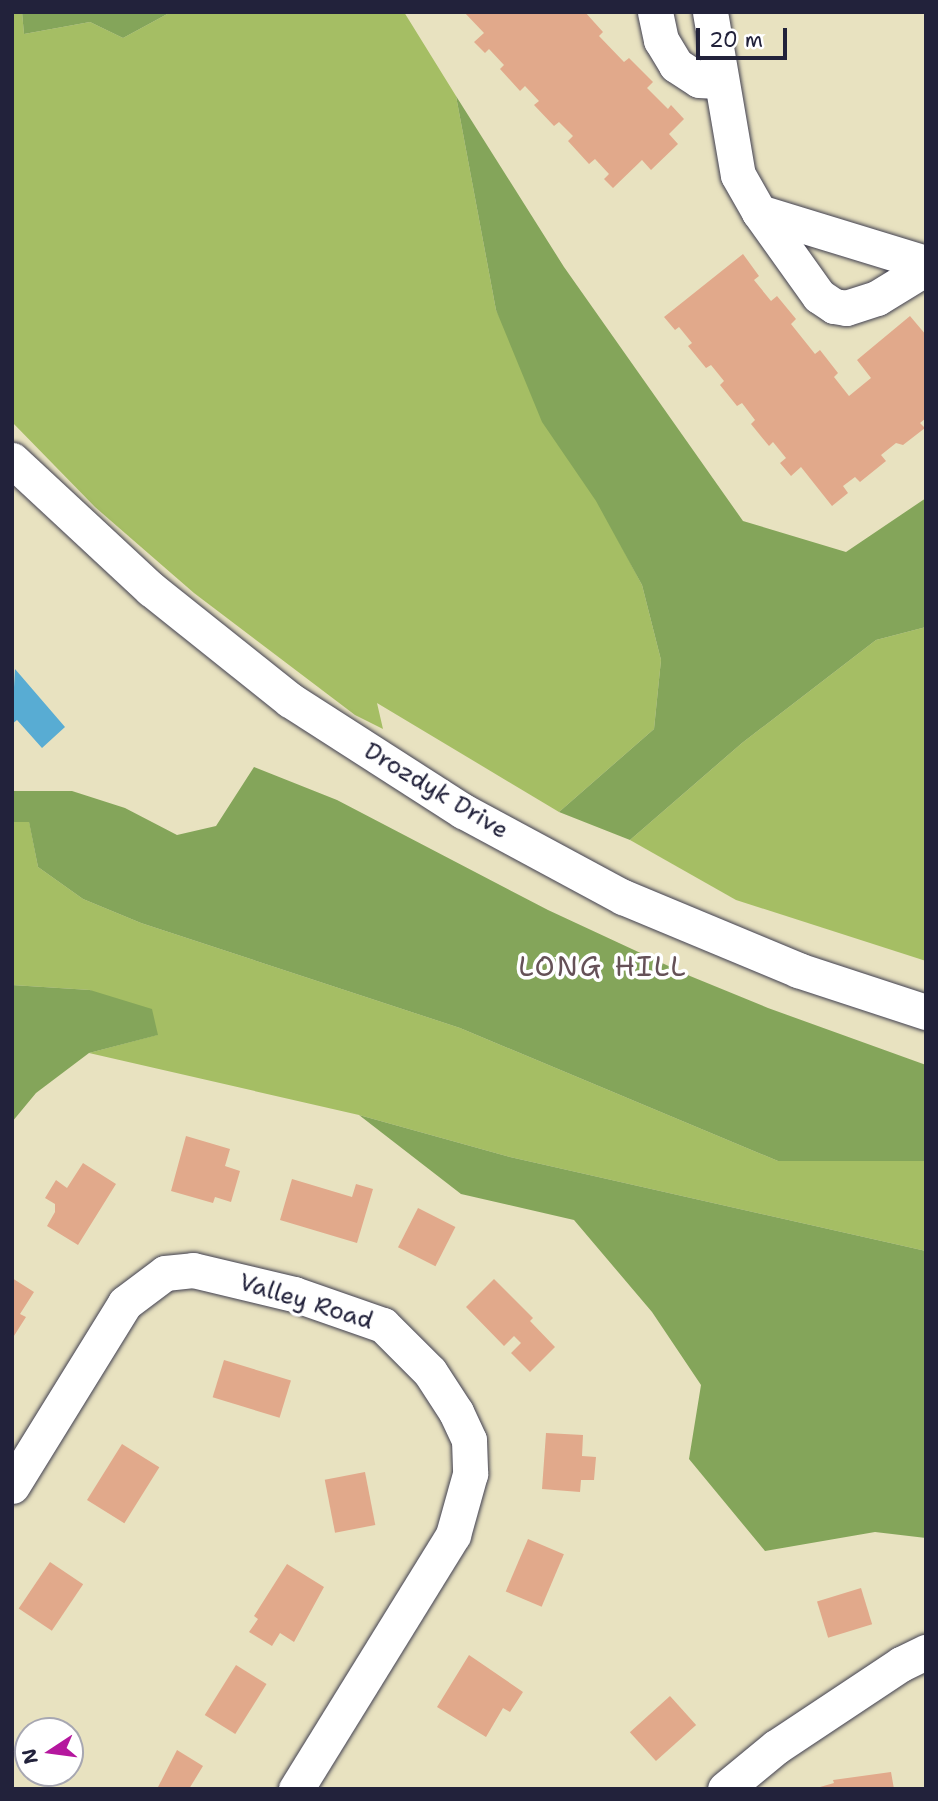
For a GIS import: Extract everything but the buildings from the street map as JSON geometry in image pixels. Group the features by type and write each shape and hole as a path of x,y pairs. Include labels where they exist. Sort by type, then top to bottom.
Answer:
{"street":[{"path":"655,12 662,40 676,65 699,80 721,81"},
{"path":"710,12 738,175 759,212 819,296 834,306 846,307 877,298 926,266"},
{"path":"759,212 926,266"},
{"name":"Drozdyk Drive","path":"13,461 152,589 290,700 463,811 622,897 799,970 926,1012"},
{"name":"Valley Road","path":"12,1486 125,1303 165,1273 193,1270 294,1294 383,1325 430,1372 456,1412 469,1440 470,1474 453,1535 296,1789"},
{"path":"725,1789 776,1746 901,1664 926,1652"}],"green space":[{"path":"22,12 24,34 90,22 123,38 171,12 404,12 456,96 496,310 642,585 661,660 654,729 559,812 377,703 383,729 355,715 194,593 95,507 12,422 12,13"},
{"path":"22,12 171,12 123,38 90,22 24,34"},
{"path":"456,96 564,267 743,521 846,552 926,498 926,627 876,640 742,743 630,840 559,812 654,729 661,660 642,585 596,501 542,422 496,310"},
{"path":"926,627 926,961 736,900 630,840 742,743 876,640"},
{"path":"254,767 337,800 548,910 690,976 768,1008 926,1065 926,1161 778,1161 460,1028 141,923 83,899 38,867 29,822 12,822 12,791 72,791 125,808 177,835 216,826"},
{"path":"29,821 38,867 83,899 141,923 460,1028 778,1161 926,1161 926,1251 510,1157 359,1115 89,1053 157,1035 90,990 12,985 12,822"},
{"path":"12,985 90,990 152,1009 158,1035 89,1053 36,1093 12,1122"},
{"path":"359,1115 510,1157 926,1251 926,1538 875,1532 765,1551 689,1459 701,1385 652,1312 574,1220 461,1194"}],"water":[{"path":"15,669 65,727 42,748 17,720 12,724"}],"district":[{"name":"LONG HILL","path":"603,966"}]}
